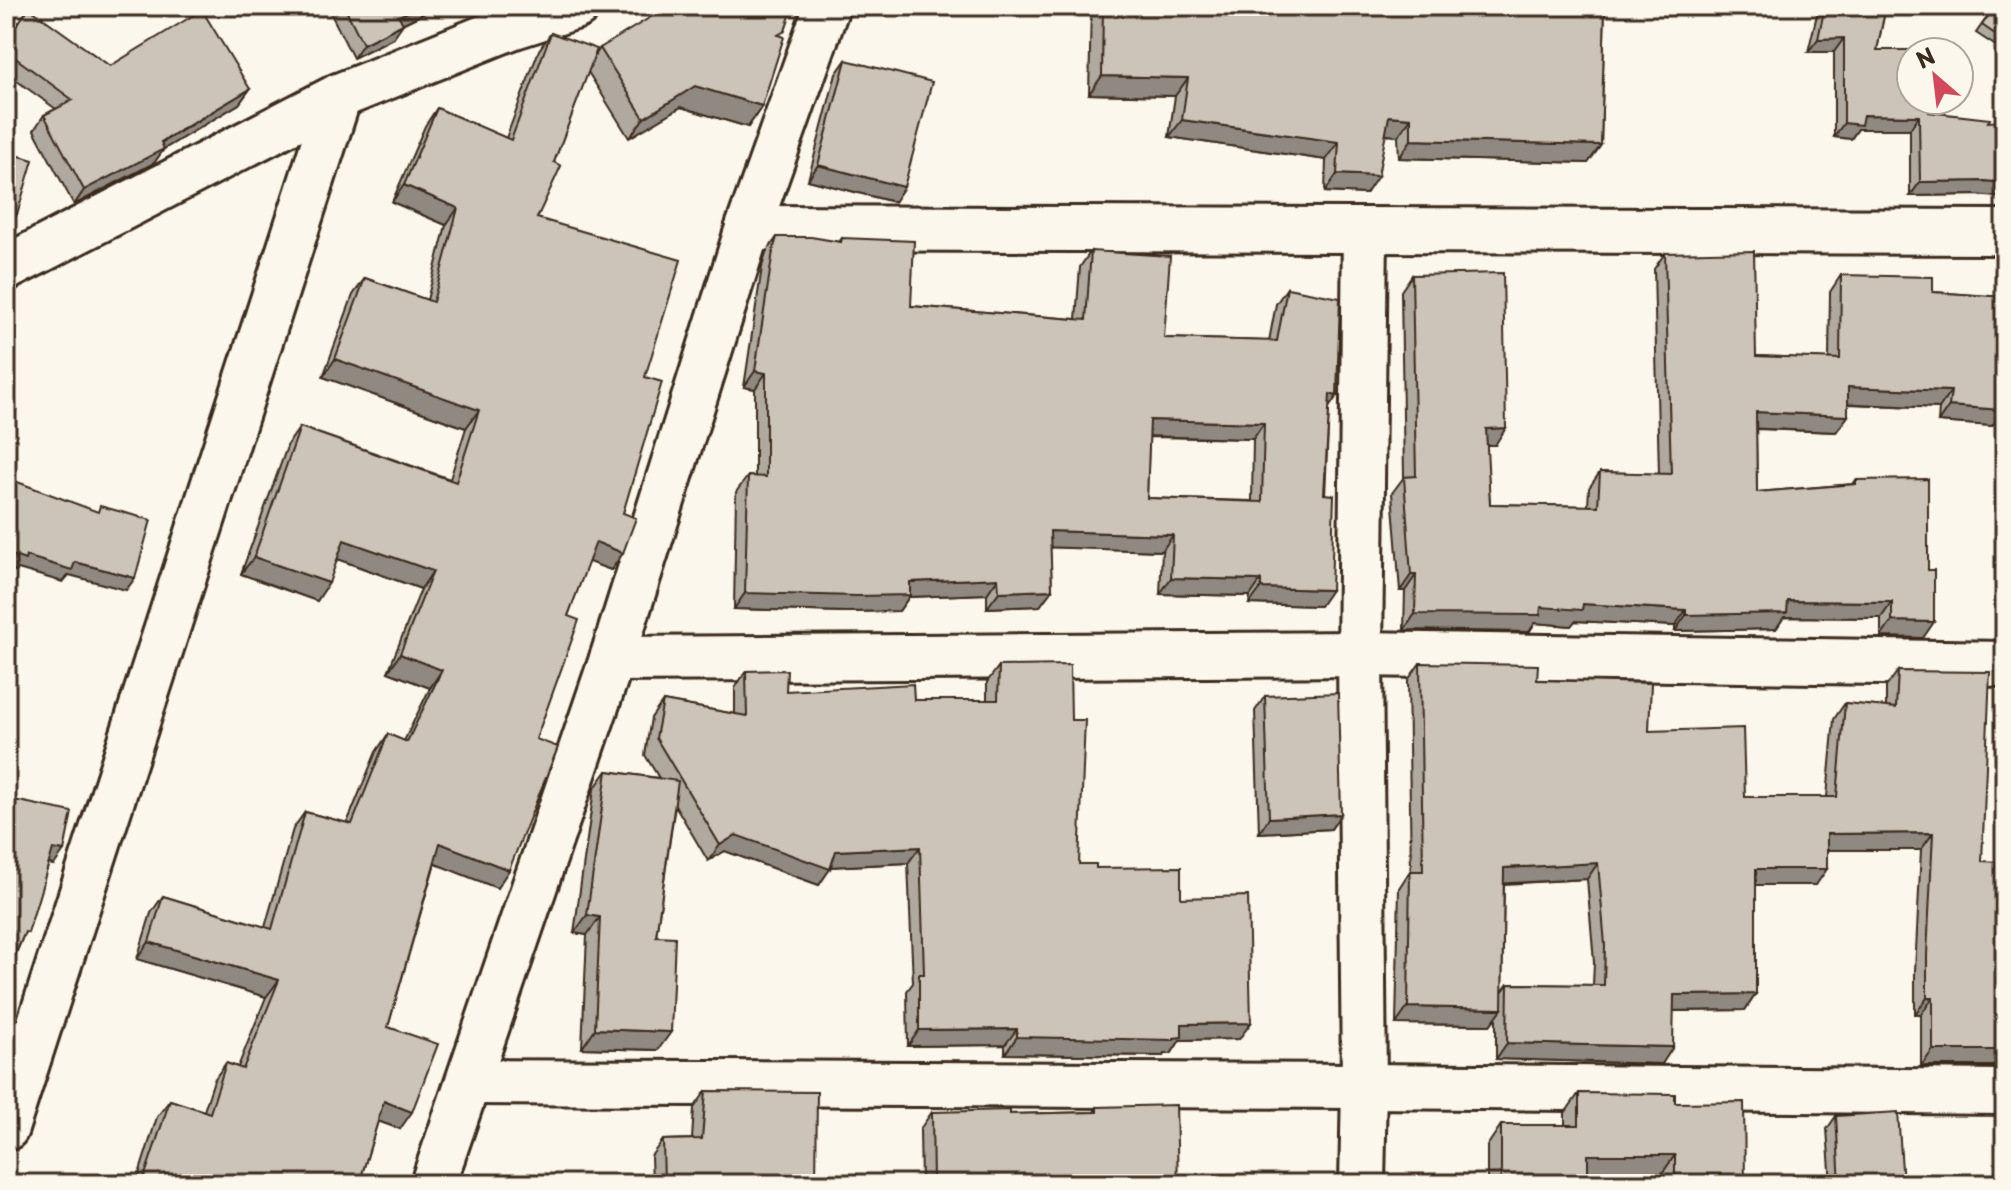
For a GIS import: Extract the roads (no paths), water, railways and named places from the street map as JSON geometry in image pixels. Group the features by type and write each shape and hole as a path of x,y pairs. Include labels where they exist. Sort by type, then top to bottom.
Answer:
{"street":[{"path":"6,268 339,96 511,27 577,6"},
{"path":"433,1184 612,659 748,228 827,6"},
{"path":"6,1128 339,96"},
{"path":"748,228 2005,232"},
{"path":"1362,1184 1360,654 1365,230"},
{"path":"612,659 1360,654 2005,664"},
{"path":"470,1082 2005,1092"}]}
